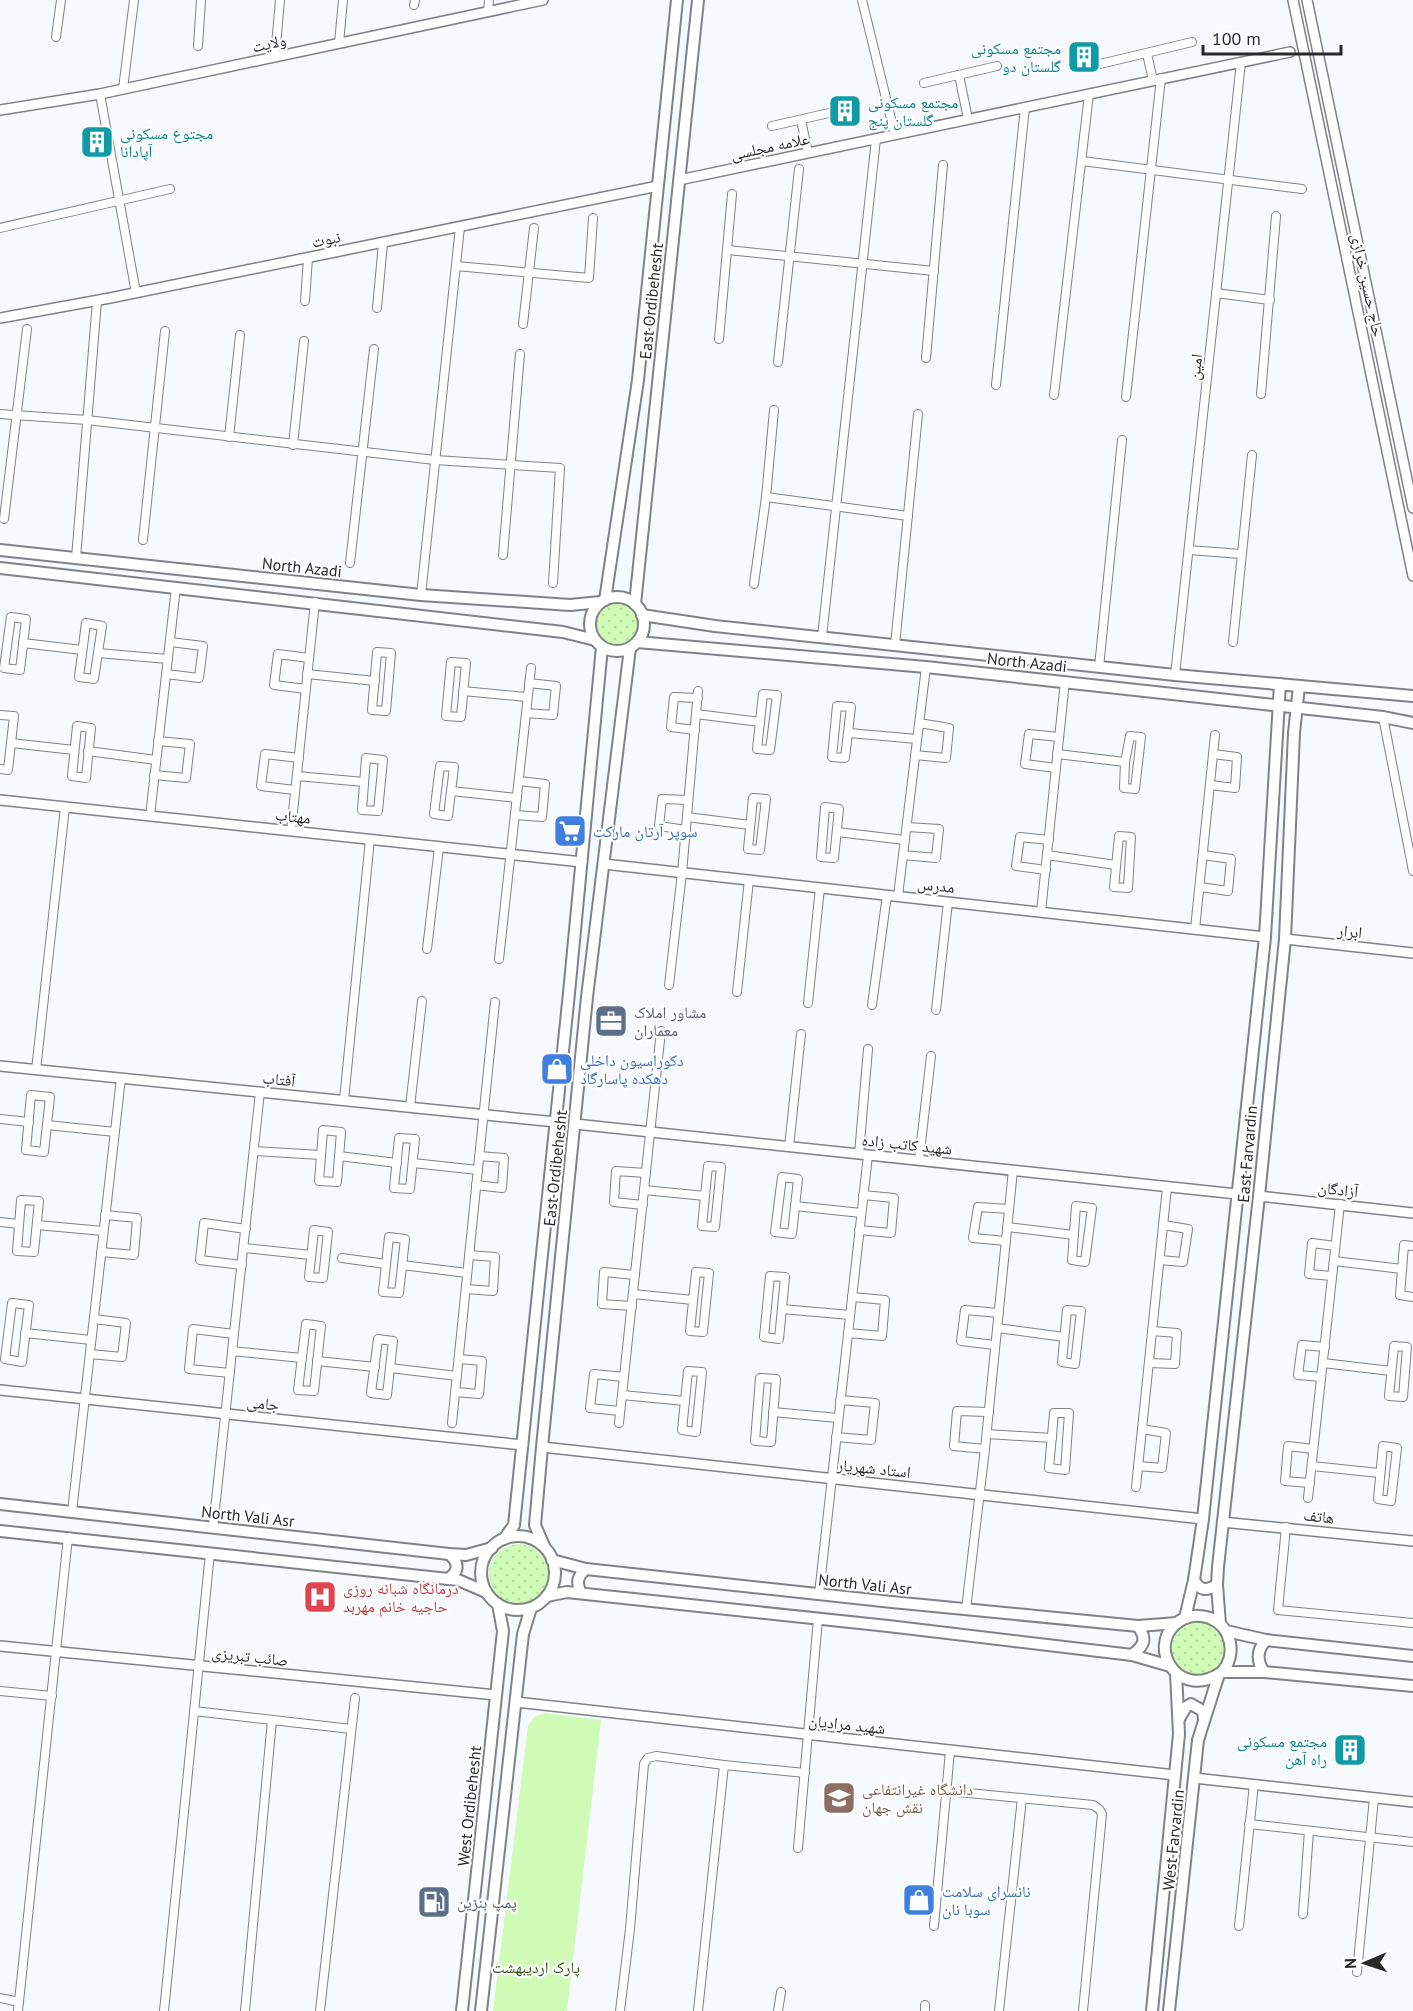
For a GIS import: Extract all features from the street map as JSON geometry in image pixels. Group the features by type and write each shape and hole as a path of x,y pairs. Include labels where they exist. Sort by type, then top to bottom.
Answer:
{"main road":[{"name":"East Ordibehesht","path":"603,601 638,380 677,0"},
{"name":"East Ordibehesht","path":"635,604 698,0"},
{"path":"651,255 670,257"},
{"name":"North Azadi","path":"0,550 421,595 570,606 603,601"},
{"name":"North Azadi","path":"0,568 315,602 562,632 598,644"},
{"path":"234,594 237,575"},
{"path":"621,598 635,604 642,615 643,629 633,645 620,651 610,651 598,644 590,627 590,620 592,613 603,601 621,598"},
{"name":"North Azadi","path":"642,615 715,626 1175,675 1413,696"},
{"name":"East Ordibehesht","path":"504,1539 514,1525 523,1445 572,971 598,644"},
{"name":"East Ordibehesht","path":"544,1546 535,1525 542,1447 585,1012 633,645"},
{"name":"North Azadi","path":"633,645 926,667 1383,717 1413,723"},
{"name":"East Farvardin","path":"1181,1621 1194,1580 1203,1519 1265,937 1280,684"},
{"name":"East Farvardin","path":"1223,1628 1217,1585 1222,1522 1259,1197 1284,939 1299,686"},
{"path":"572,971 574,982 578,985 584,984 589,978"},
{"path":"567,1011 577,1004 585,1012"},
{"name":"North Vali Asr","path":"0,1504 449,1554 466,1555 492,1548"},
{"path":"516,1509 519,1515 525,1518 536,1514"},
{"path":"0,1531 459,1580 486,1592 498,1604 511,1610 531,1608 547,1596 553,1586 555,1576 552,1560 544,1546 535,1540 514,1536 504,1539 492,1548 483,1562 481,1572 486,1592"},
{"path":"447,1579 454,1575 458,1568 456,1560 449,1554"},
{"name":"North Vali Asr","path":"552,1560 586,1569 1138,1626 1181,1621"},
{"path":"581,1593 577,1580 580,1573 586,1569"},
{"path":"1194,1580 1198,1588 1203,1590 1217,1585"},
{"path":"547,1596 567,1592 581,1593 1132,1655 1173,1670 1184,1679 1202,1682 1221,1673 1264,1672 1413,1686"},
{"name":"West Ordibehesht","path":"462,2011 502,1636 498,1604"},
{"path":"481,2011 523,1634 531,1608"},
{"path":"1173,1670 1165,1648 1167,1639 1181,1621 1203,1616 1223,1628 1266,1640 1413,1656"},
{"path":"1132,1655 1143,1643 1143,1634 1138,1626"},
{"path":"1221,1673 1230,1659 1231,1649 1223,1628"},
{"path":"502,1636 510,1634 518,1637 522,1644"},
{"path":"1264,1672 1259,1664 1258,1655 1260,1646 1266,1640"},
{"name":"West Farvardin","path":"1152,2011 1179,1734 1173,1670"},
{"name":"West Farvardin","path":"1169,2011 1198,1740 1221,1673"},
{"path":"1178,1721 1186,1707 1191,1704 1203,1711 1204,1719"},
{"path":"1154,1989 1171,1990"}],"street":[{"path":"56,37 61,0"},
{"path":"123,89 134,0"},
{"path":"198,46 201,0"},
{"path":"275,57 280,0"},
{"path":"339,43 343,0"},
{"path":"488,12 489,0"},
{"name":"ولایت","path":"0,110 100,94 543,0"},
{"path":"862,0 895,135"},
{"name":"حاج حسین خرازی","path":"1293,0 1413,576"},
{"name":"حاج حسین خرازی","path":"1307,0 1413,508"},
{"path":"1100,64 1192,42"},
{"name":"علامه مجلسی","path":"679,180 1290,52"},
{"path":"1126,397 1150,170 1157,79 1147,54"},
{"name":"امین","path":"1175,675 1241,62"},
{"path":"924,83 997,66"},
{"path":"959,75 968,119"},
{"path":"100,94 136,293"},
{"path":"1054,395 1089,94"},
{"path":"996,385 1025,107"},
{"path":"772,126 830,113"},
{"path":"801,120 808,153"},
{"path":"822,637 876,139"},
{"path":"1082,161 1302,189"},
{"path":"926,358 943,165"},
{"path":"778,362 799,169"},
{"name":"نبوت","path":"0,318 97,301 658,186"},
{"path":"0,228 170,189"},
{"path":"719,339 732,194"},
{"path":"1261,394 1276,216"},
{"path":"456,266 589,278 593,218"},
{"path":"421,595 460,227"},
{"path":"523,324 534,228"},
{"path":"377,308 383,243"},
{"path":"728,250 934,271"},
{"path":"305,302 308,258"},
{"path":"1216,293 1270,300"},
{"path":"76,558 97,301"},
{"path":"4,519 27,329"},
{"path":"143,540 165,331"},
{"path":"229,437 240,335"},
{"path":"293,445 303,341"},
{"path":"350,563 374,349"},
{"path":"503,555 520,354"},
{"path":"754,584 766,497 774,410"},
{"path":"0,414 87,420 435,460 560,468 553,583"},
{"path":"895,645 918,414"},
{"path":"1099,667 1122,440"},
{"path":"1233,642 1252,455"},
{"path":"766,497 909,516"},
{"path":"1189,550 1241,554"},
{"path":"150,816 176,587"},
{"path":"291,831 315,602"},
{"path":"10,617 26,619 20,670 4,668 4,641 10,617"},
{"path":"86,623 102,626 98,653 94,679 79,677 86,623"},
{"path":"166,674 199,678 202,656 203,646 170,642"},
{"path":"23,643 82,650"},
{"path":"377,652 391,654 386,711 372,710 375,681 377,652"},
{"path":"98,653 168,660"},
{"path":"306,689 274,685 278,654 309,658"},
{"path":"450,662 466,663 463,691 461,717 446,716 450,662"},
{"path":"898,896 926,667"},
{"path":"500,959 531,668"},
{"path":"308,674 375,681"},
{"path":"1041,912 1065,681"},
{"path":"526,713 553,715 556,686 529,683"},
{"path":"463,691 528,697"},
{"path":"669,985 682,873 688,800 695,730 698,694 674,697 671,727 695,730"},
{"path":"763,694 777,695 770,750 757,749 760,722 763,694"},
{"path":"837,706 851,706 849,733 845,758 832,758 837,706"},
{"path":"0,714 14,716 8,770 0,769"},
{"path":"696,714 760,722"},
{"path":"1383,717 1413,871"},
{"path":"915,755 946,758 949,728 919,723"},
{"path":"77,726 91,728 86,778 72,776 74,750 77,726"},
{"path":"849,733 917,739"},
{"path":"1056,768 1025,764 1029,734 1059,737"},
{"path":"1196,930 1215,735"},
{"path":"1130,736 1141,737 1135,789 1124,788 1125,762 1130,736"},
{"path":"154,775 186,778 190,744 158,741"},
{"path":"11,743 74,750"},
{"path":"88,751 156,760"},
{"path":"295,790 261,786 265,754 298,758"},
{"path":"1057,754 1125,762"},
{"path":"1210,785 1235,788 1237,757 1213,754"},
{"path":"366,758 383,760 378,811 362,810 364,782 366,758"},
{"path":"440,766 454,767 451,791 448,816 435,814 440,766"},
{"path":"297,776 364,782"},
{"path":"515,815 542,817 545,784 519,781"},
{"path":"451,791 517,798"},
{"path":"753,798 766,799 760,850 748,849 750,825 753,798"},
{"path":"686,830 658,826 662,799 688,800"},
{"name":"مهتاب","path":"0,800 582,862"},
{"path":"36,1070 65,807"},
{"path":"825,807 839,809 837,832 834,858 821,857 825,807"},
{"path":"687,816 750,825"},
{"path":"903,855 936,858 939,829 907,826"},
{"path":"837,832 905,840"},
{"path":"1119,836 1131,837 1128,888 1114,887 1116,865 1119,836"},
{"path":"1046,870 1016,866 1020,837 1049,840"},
{"path":"344,1100 370,839"},
{"path":"427,949 439,847"},
{"path":"1047,855 1116,865"},
{"path":"1200,887 1228,891 1231,859 1203,855"},
{"name":"مدرس","path":"604,864 1265,937"},
{"path":"737,992 749,880"},
{"path":"808,1003 820,888"},
{"path":"872,1005 886,895"},
{"path":"936,1010 948,902"},
{"name":"ابرار","path":"1284,939 1413,953"},
{"path":"410,1107 422,1001"},
{"path":"452,1423 495,1002"},
{"path":"619,1423 661,1031"},
{"path":"789,1147 801,1034"},
{"path":"819,1594 863,1195 868,1049"},
{"path":"919,1160 931,1056"},
{"name":"آفتاب","path":"0,1066 556,1122"},
{"path":"72,1512 121,1078"},
{"path":"213,1528 260,1092"},
{"path":"31,1095 50,1097 47,1125 44,1152 26,1150 31,1095"},
{"path":"0,1119 28,1122"},
{"name":"شهید کاتب زاده","path":"574,1124 1237,1194"},
{"path":"47,1125 115,1132"},
{"path":"323,1130 341,1132 337,1182 319,1181 321,1155 323,1130"},
{"path":"399,1138 415,1139 410,1190 394,1188 396,1163 399,1138"},
{"path":"254,1151 321,1155"},
{"path":"476,1185 502,1188 504,1158 479,1155"},
{"path":"339,1156 396,1163"},
{"path":"412,1163 478,1170"},
{"path":"708,1166 721,1167 715,1227 702,1226 705,1196 708,1166"},
{"path":"966,1609 986,1449 1013,1170"},
{"path":"643,1205 614,1202 616,1171 646,1173"},
{"path":"782,1177 798,1179 795,1206 792,1234 775,1232 782,1177"},
{"path":"1136,1487 1167,1187"},
{"path":"644,1190 705,1196"},
{"path":"859,1230 891,1233 894,1198 863,1195"},
{"name":"آزادگان","path":"1259,1197 1413,1213"},
{"path":"21,1200 39,1201 34,1252 17,1251 19,1224 21,1200"},
{"path":"1308,1498 1340,1204"},
{"path":"795,1206 861,1213"},
{"path":"1076,1206 1092,1208 1085,1262 1071,1260 1074,1235 1076,1206"},
{"path":"1006,1241 974,1238 978,1207 1009,1209"},
{"path":"101,1252 134,1255 138,1218 105,1215"},
{"path":"0,1222 19,1224"},
{"path":"242,1265 200,1260 204,1223 246,1229"},
{"path":"37,1225 104,1231"},
{"path":"1160,1260 1184,1262 1188,1229 1163,1225"},
{"path":"1007,1227 1074,1235"},
{"path":"314,1230 328,1232 323,1278 309,1277 311,1255 314,1230"},
{"path":"389,1238 405,1239 399,1293 383,1292 386,1264 389,1238"},
{"path":"1332,1276 1309,1274 1312,1243 1335,1246"},
{"path":"1413,1246 1404,1245 1400,1295 1413,1297"},
{"path":"244,1248 311,1255"},
{"path":"466,1289 493,1291 495,1257 469,1255"},
{"path":"342,1258 386,1264"},
{"path":"1334,1261 1402,1269"},
{"path":"402,1265 467,1274"},
{"path":"632,1306 602,1304 604,1272 635,1275"},
{"path":"696,1272 709,1273 703,1332 690,1331 693,1300 696,1272"},
{"path":"770,1276 785,1277 782,1309 779,1339 764,1337 770,1276"},
{"path":"633,1294 693,1300"},
{"path":"848,1334 882,1336 885,1300 852,1297"},
{"path":"12,1303 29,1305 25,1333 22,1362 5,1359 4,1329 12,1303"},
{"path":"782,1309 850,1315"},
{"path":"995,1346 961,1341 965,1310 999,1313"},
{"path":"1067,1310 1081,1311 1075,1364 1062,1362 1064,1337 1067,1310"},
{"path":"90,1354 122,1357 126,1323 94,1319"},
{"path":"306,1324 321,1326 314,1391 298,1390 302,1358 306,1324"},
{"path":"997,1328 1064,1337"},
{"path":"230,1373 189,1369 193,1329 234,1334"},
{"path":"1149,1363 1175,1364 1177,1333 1152,1331"},
{"path":"25,1333 91,1340"},
{"path":"378,1339 393,1341 387,1395 371,1393 375,1367 378,1339"},
{"path":"1321,1377 1298,1375 1302,1345 1324,1347"},
{"path":"1394,1346 1407,1347 1403,1397 1389,1396 1391,1371 1394,1346"},
{"path":"232,1351 302,1358"},
{"path":"455,1392 479,1394 482,1361 459,1359"},
{"path":"317,1361 375,1367"},
{"path":"1323,1363 1391,1371"},
{"path":"390,1368 457,1376"},
{"path":"688,1371 702,1372 696,1432 682,1430 685,1401 688,1371"},
{"path":"620,1411 590,1408 594,1374 624,1377"},
{"path":"760,1378 776,1379 773,1412 771,1442 755,1441 760,1378"},
{"name":"جامی","path":"0,1390 523,1445"},
{"path":"622,1395 685,1401"},
{"path":"836,1437 871,1440 874,1403 840,1400"},
{"path":"986,1449 954,1446 957,1411 989,1413"},
{"path":"773,1412 838,1418"},
{"path":"1054,1413 1069,1413 1065,1470 1049,1468 1052,1438 1054,1413"},
{"path":"1138,1466 1162,1468 1166,1432 1142,1429"},
{"path":"987,1434 1052,1438"},
{"path":"1310,1484 1285,1481 1288,1446 1313,1449"},
{"path":"1383,1446 1396,1448 1391,1500 1378,1499 1379,1473 1383,1446"},
{"name":"استاد شهریار","path":"542,1447 1203,1519"},
{"path":"1312,1466 1379,1473"},
{"name":"هاتف","path":"1222,1522 1413,1541"},
{"path":"1286,1527 1278,1610 1413,1623"},
{"path":"18,2011 68,1537"},
{"path":"164,2011 210,1553"},
{"path":"798,1848 818,1618"},
{"name":"صائب تبریزی","path":"0,1646 496,1695"},
{"path":"0,1691 52,1696"},
{"path":"320,2011 355,1698"},
{"name":"شهید مرادیان","path":"516,1702 1174,1775"},
{"path":"194,1711 351,1729"},
{"path":"245,2011 272,1720"},
{"path":"934,1926 950,1750"},
{"path":"620,2011 630,1929 644,1764 648,1758 656,1756 806,1773"},
{"path":"698,2011 724,1765"},
{"path":"1194,1778 1413,1802"},
{"path":"1239,1926 1254,1784"},
{"path":"947,1791 1093,1805 1099,1809 1102,1814 1083,2011"},
{"path":"999,2011 1022,1798"},
{"path":"1358,1972 1374,1798"},
{"path":"1250,1824 1413,1842"},
{"path":"1303,1914 1309,1831"},
{"path":"778,2011 781,1992"},
{"path":"0,1998 20,2002"}],"green space":[{"path":"617,602 632,609 639,624 632,639 617,646 602,639 595,624 602,609"},
{"path":"519,1544 540,1553 549,1574 540,1595 519,1604 498,1595 489,1574 498,1553"},
{"path":"1193,1622 1203,1622 1217,1629 1224,1648 1217,1667 1203,1674 1193,1674 1183,1670 1176,1663 1172,1653 1172,1643 1176,1633 1183,1626"},
{"name":"پارک اردیبهشت","path":"545,1713 601,1720 567,2011 493,2011 528,1726 534,1717"}],"place":[{"name":"مجتمع مسکونی گلستان دو","path":"1084,57"},
{"name":"مجتمع مسکونی گلستان پنج","path":"845,111"},
{"name":"مجتوع مسکونی آپادانا","path":"97,142"},
{"name":"سوپر آرتان مارکت","path":"570,831"},
{"name":"مشاور املاک معماران","path":"611,1021"},
{"name":"دکوراسیون داخلی دهکده پاسارگاد","path":"557,1069"},
{"name":"درمانگاه شبانه‌ روزی حاجیه‌ خانم مهربد","path":"320,1597"},
{"name":"مجتمع مسکونی راه آهن","path":"1350,1750"},
{"name":"دانشگاه غیرانتفاعی نقش جهان","path":"839,1798"},
{"name":"نانسرای سلامت سوبا نان","path":"919,1900"},
{"name":"پمپ بنزین","path":"434,1902"}]}
